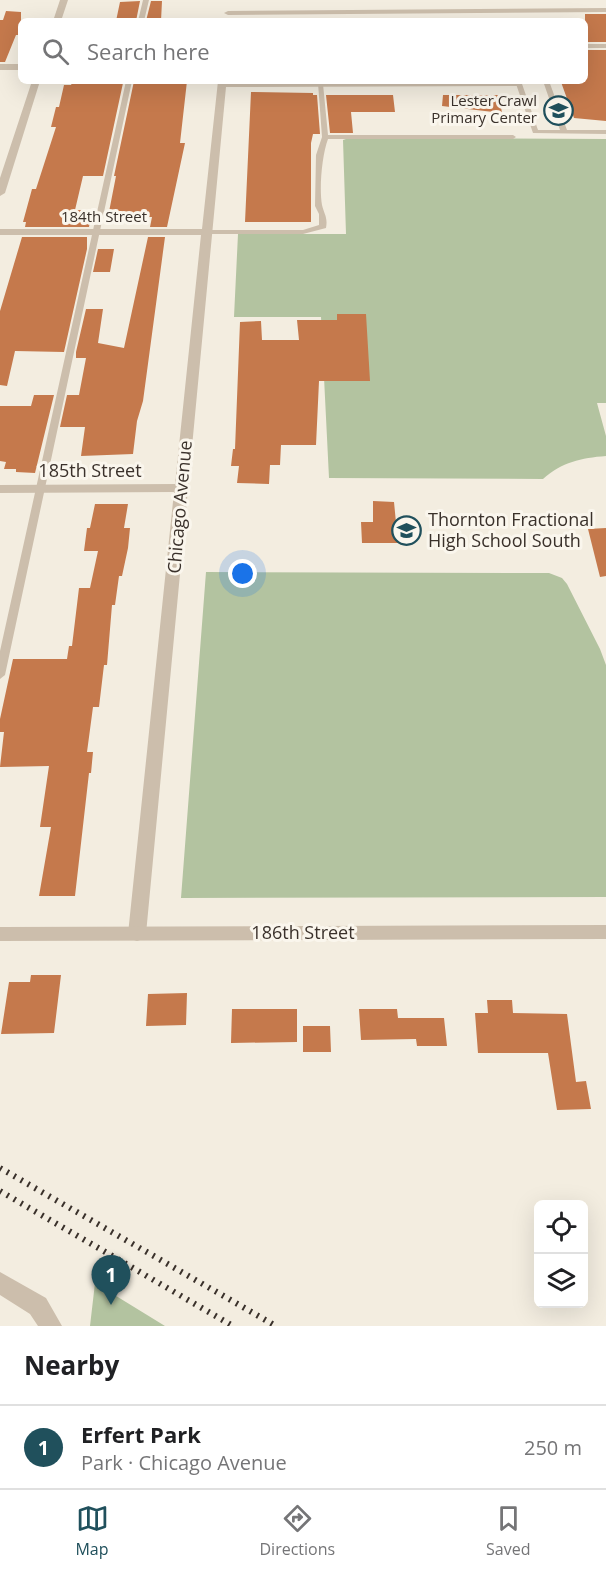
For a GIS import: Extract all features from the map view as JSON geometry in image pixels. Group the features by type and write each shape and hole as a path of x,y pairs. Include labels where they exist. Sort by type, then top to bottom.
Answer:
{"street":[{"path":"58,18 64,0"},
{"path":"436,0 440,18"},
{"path":"228,13 606,10"},
{"path":"0,67 18,67"},
{"path":"0,193 35,84"},
{"name":"Chicago Avenue","path":"137,934 222,84"},
{"name":"184th Street","path":"0,232 208,232"},
{"name":"185th Street","path":"0,489 181,488"},
{"name":"186th Street","path":"0,934 606,932"},
{"path":"0,1283 38,1306 51,1326"}],"lane":[{"path":"142,18 146,0"},
{"path":"588,46 606,46"},
{"path":"0,675 128,84"},
{"path":"208,232 303,232 322,226 323,214 319,206 319,155 325,137 320,84"},
{"path":"519,84 535,132 606,132"},
{"path":"547,84 564,132"},
{"path":"325,137 513,137"}],"green space":[{"path":"349,138 606,139 606,403 597,403 606,436 606,456 572,462 543,479 329,478 321,317 234,317 238,234 346,234 343,140"},
{"path":"206,572 549,573 562,578 600,649 606,665 606,897 181,898"},
{"path":"95,1283 165,1326 90,1326"}],"building":[{"path":"140,1 137,18 117,18 120,2"},
{"path":"151,1 162,1 161,18 147,18"},
{"path":"6,11 21,12 21,18 18,18 18,35 16,35 5,62 0,62 0,20 3,20"},
{"path":"585,14 606,14 606,42 588,42 588,18 585,18"},
{"path":"588,50 606,50 606,121 574,118 562,84 588,84"},
{"path":"123,84 103,176 83,176 75,210 92,210 89,227 25,227 26,222 23,222 32,189 36,189 56,127 51,127 56,107 59,107 64,85"},
{"path":"133,84 187,84 180,143 185,143 167,227 150,227 152,217 108,217 116,176 114,176"},
{"path":"251,92 313,93 317,95 320,134 313,134 311,143 311,222 245,222"},
{"path":"326,95 393,95 395,112 351,112 353,133 330,133"},
{"path":"443,95 499,95 502,113 442,106"},
{"path":"22,237 87,237 87,249 64,352 15,351 7,386 0,385 0,311"},
{"path":"148,237 165,237 143,401 137,421 133,454 81,456 85,427 60,427 67,395 79,395 86,358 76,358 76,352 86,309 103,309 98,343 124,348"},
{"path":"98,249 114,249 110,272 93,272"},
{"path":"337,314 366,314 370,381 319,381 316,445 281,445 280,465 270,465 269,484 237,483 239,466 231,466 233,449 235,449 240,322 261,321 262,340 299,340 297,320 337,320"},
{"path":"34,395 54,395 35,473 4,469 6,462 0,461 0,406 31,406"},
{"path":"373,501 394,502 398,543 362,543 361,522 373,522"},
{"path":"95,504 128,504 124,528 130,528 128,548 122,576 119,576 115,605 112,605 107,665 104,665 99,707 93,707 87,752 93,752 91,773 89,773 75,896 39,896 51,827 40,827 49,766 0,767 4,732 0,732 0,719 13,659 67,659 69,646 72,646 79,588 90,588 98,551 84,551 87,528 90,528"},
{"path":"606,528 606,576 600,577 588,529"},
{"path":"31,975 61,975 54,1033 1,1034 9,982 30,982"},
{"path":"187,993 186,1025 146,1026 148,994"},
{"path":"487,1000 512,1000 513,1013 567,1014 576,1082 586,1081 591,1109 557,1110 548,1053 478,1053 475,1013 488,1013"},
{"path":"232,1009 297,1009 297,1042 231,1043"},
{"path":"359,1009 397,1009 398,1018 444,1018 447,1046 417,1046 416,1039 361,1040"},
{"path":"303,1026 330,1026 331,1052 303,1052"}],"railway":[{"path":"0,1168 276,1326"},
{"path":"0,1191 233,1326"}],"place":[{"name":"Lester Crawl Primary Center","path":"558,110"},
{"name":"Thornton Fractional High School South","path":"407,530"},
{"name":"Erfert Park","path":"111,1305"}]}
